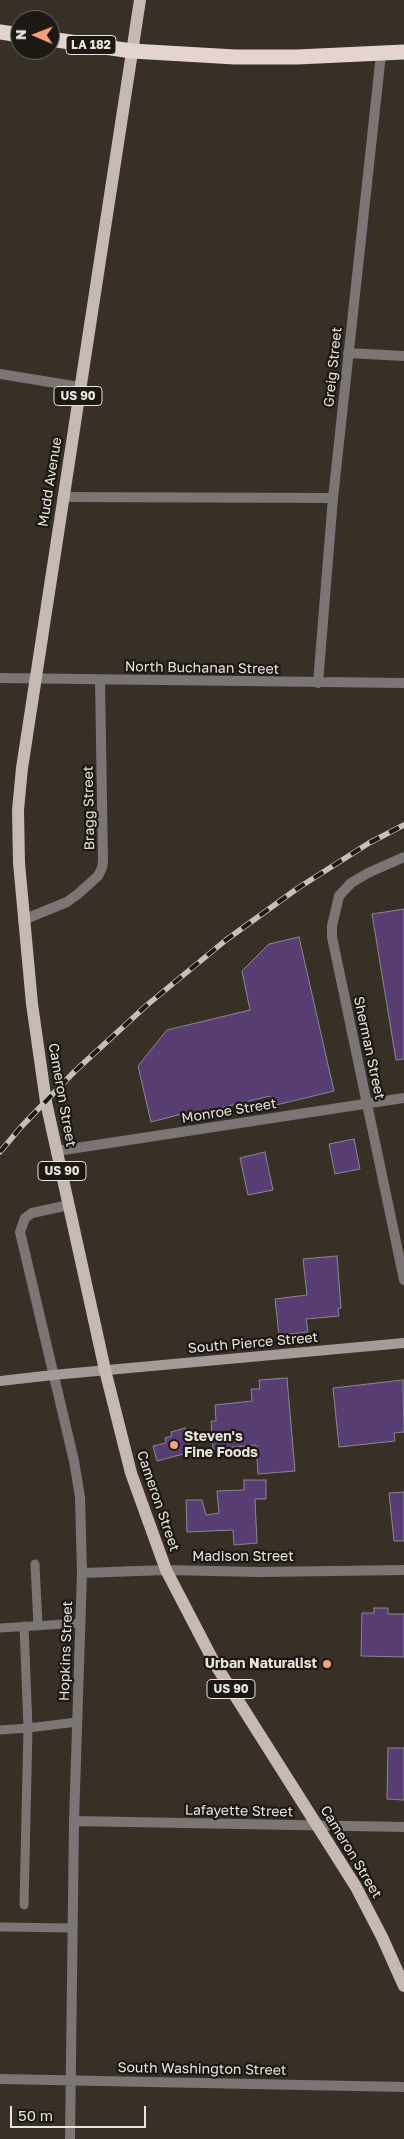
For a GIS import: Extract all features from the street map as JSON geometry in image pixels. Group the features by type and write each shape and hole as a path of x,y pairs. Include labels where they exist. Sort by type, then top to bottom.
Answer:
{"highway":[{"name":"LA 182","path":"60,40 132,51"},
{"path":"132,51 235,57 404,52"}],"main road":[{"name":"Mudd Avenue","path":"28,971 19,863 18,810 34,678 140,0"},
{"name":"Cameron Street","path":"28,971 46,1102 105,1370 131,1474 166,1570 215,1664 356,1887 382,1937 404,1986"}],"street":[{"name":"Greig Street","path":"318,683 333,498 381,54"},
{"path":"348,353 404,356"},
{"path":"0,374 80,387"},
{"path":"63,497 333,498"},
{"name":"North Buchanan Street","path":"0,678 404,683"},
{"name":"Bragg Street","path":"23,920 55,908 72,898 98,876 102,868 100,680"},
{"name":"Sherman Street","path":"404,857 351,883 339,896 333,915 332,938 404,1280"},
{"name":"Monroe Street","path":"57,1151 404,1098"},
{"name":"Hopkins Street","path":"69,1205 32,1213 25,1218 20,1232 74,1461 80,1497 82,1573 74,1822 70,2139"},
{"name":"South Pierce Street","path":"0,1381 404,1343"},
{"name":"Madison Street","path":"82,1573 166,1570 260,1572 404,1570"},
{"name":"Lafayette Street","path":"74,1822 404,1827"},
{"name":"South Washington Street","path":"0,2079 404,2087"}],"lane":[{"path":"35,1564 38,1626"},
{"path":"0,1628 81,1623"},
{"path":"24,1626 28,1728 24,1905"},
{"path":"0,1730 77,1722"},
{"path":"0,1927 73,1928"}],"building":[{"path":"404,909 404,1059 396,1060 372,914"},
{"path":"299,937 334,1091 272,1106 270,1096 187,1116 186,1113 151,1122 138,1066 167,1030 250,1010 242,971 269,944"},
{"path":"354,1139 360,1169 335,1174 329,1144"},
{"path":"265,1152 273,1190 248,1195 240,1158"},
{"path":"337,1256 341,1308 338,1309 339,1316 306,1319 308,1332 279,1335 275,1299 307,1295 303,1259"},
{"path":"287,1378 295,1471 258,1474 256,1445 213,1449 211,1421 216,1421 215,1405 252,1401 251,1389 260,1389 259,1380"},
{"path":"403,1380 404,1432 394,1433 395,1441 339,1447 333,1388"},
{"name":"Steven's Fine Foods","path":"185,1428 191,1452 157,1461 153,1446 166,1443 165,1438 172,1436 171,1432"},
{"path":"244,1480 266,1480 266,1499 255,1499 257,1543 234,1545 233,1530 187,1532 186,1500 202,1500 206,1515 219,1513 217,1491 244,1490"},
{"path":"404,1492 404,1541 394,1541 389,1493"},
{"path":"374,1608 388,1608 388,1614 404,1614 404,1657 361,1656 362,1613 374,1613"},
{"path":"388,1748 404,1748 404,1800 387,1799"}],"railway":[{"path":"0,1152 21,1127 75,1071 147,1005 226,940 298,888 369,843 404,825"}],"place":[{"name":"Steven's Fine Foods","path":"174,1445"},
{"name":"Urban Naturalist","path":"327,1664"}]}
